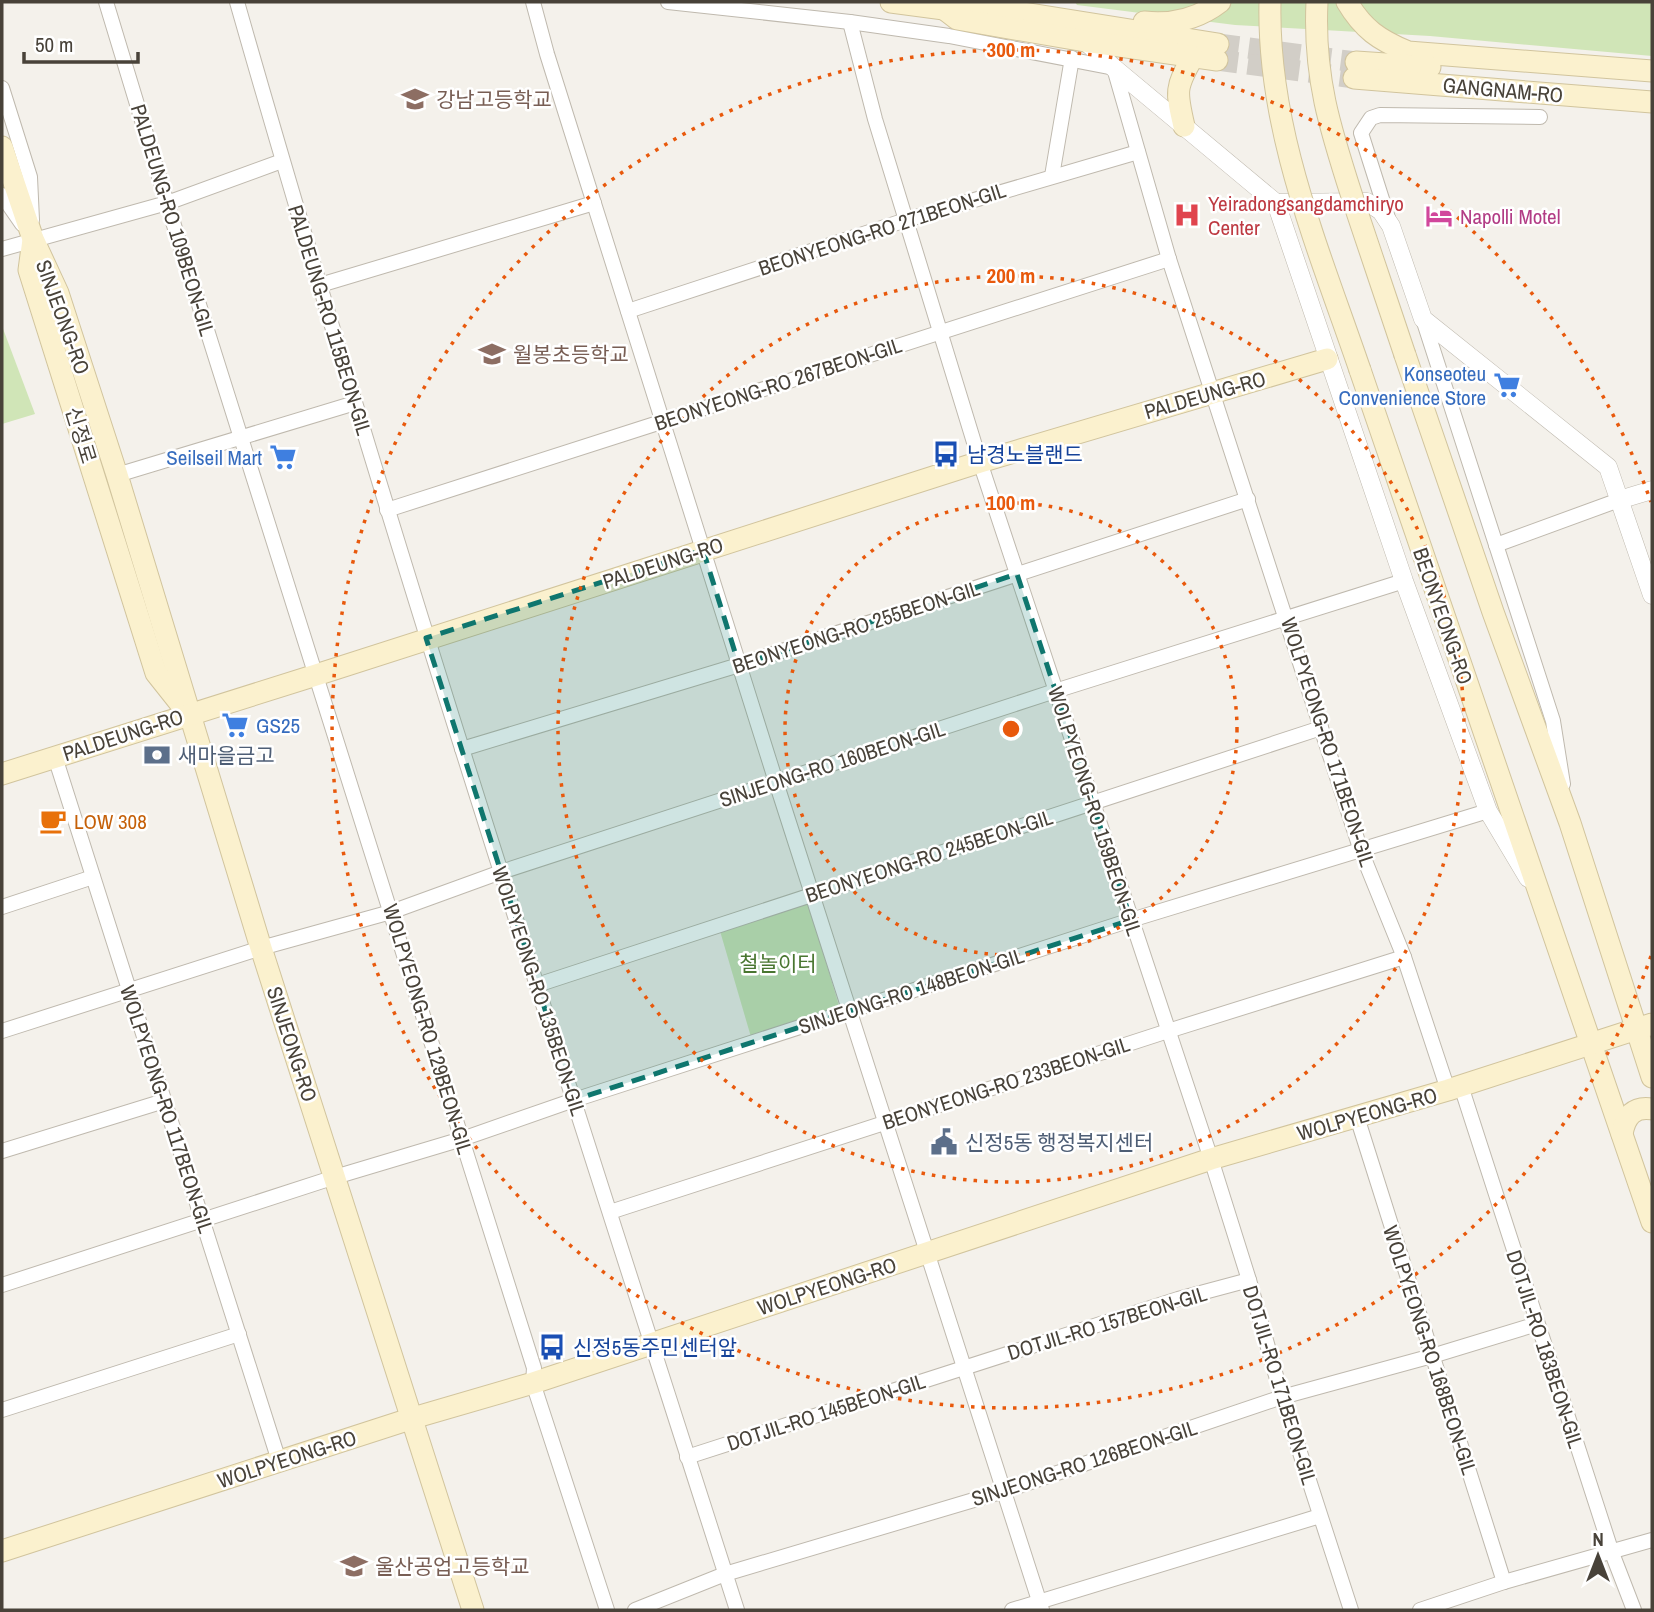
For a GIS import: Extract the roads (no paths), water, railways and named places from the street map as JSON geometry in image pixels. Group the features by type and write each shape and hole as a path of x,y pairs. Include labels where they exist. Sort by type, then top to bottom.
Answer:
{"main road":[{"path":"891,2 944,9 960,3 1060,19 1217,52 1193,57 1085,41 957,19 944,9"},
{"path":"1060,19 1088,13 1153,23 1181,20 1202,14 1220,2"},
{"name":"BEONYEONG-RO","path":"1270,2 1272,76 1289,158 1652,1222"},
{"path":"1317,2 1316,47 1324,103 1335,143 1493,612 1644,1027 1652,1077"},
{"path":"1347,2 1366,28 1383,42 1408,52 1652,71"},
{"path":"1184,126 1177,92 1179,81 1193,57"},
{"name":"GANGNAM-RO","path":"1652,82 1355,70 1652,102"},
{"name":"신정로","path":"2,147 33,239 29,270 61,335 138,617 156,673 188,715"},
{"name":"SINJEONG-RO","path":"61,335 117,475 261,948 473,1610"},
{"name":"PALDEUNG-RO","path":"2,774 980,462 1327,359"},
{"path":"138,617 151,646 162,654 165,652 166,642 160,611"},
{"name":"WOLPYEONG-RO","path":"2,1549 413,1418 533,1383 1211,1159 1454,1088 1644,1027"},
{"path":"1622,1134 1624,1122 1629,1115 1639,1109 1652,1109"}],"street":[{"name":"PALDEUNG-RO 109BEON-GIL","path":"106,2 316,675"},
{"name":"PALDEUNG-RO 115BEON-GIL","path":"237,2 426,639"},
{"path":"533,2 547,54 776,782 1041,1606"},
{"path":"668,2 949,36 1114,68"},
{"path":"1060,19 1114,68 1276,203 1404,582 1488,811 1543,902"},
{"name":"WOLPYEONG-RO 159BEON-GIL","path":"850,22 875,119 980,462 1211,1159"},
{"path":"1052,176 1072,58"},
{"name":"WOLPYEONG-RO 171BEON-GIL","path":"1114,68 1169,259 1321,728 1362,851 1454,1088"},
{"path":"2,88 30,177 33,239"},
{"path":"1540,117 1380,115 1371,118 1362,133 1553,721 1570,823"},
{"name":"BEONYEONG-RO 271BEON-GIL","path":"628,311 906,220 1138,152"},
{"path":"2,249 167,203 282,161"},
{"path":"2,195 33,239"},
{"path":"1276,203 1367,202 1381,211 1391,226"},
{"path":"320,285 594,203"},
{"name":"BEONYEONG-RO 267BEON-GIL","path":"387,510 1169,259"},
{"path":"1423,319 1608,467 1652,592"},
{"path":"117,475 355,403"},
{"path":"1496,545 1652,490"},
{"name":"BEONYEONG-RO 255BEON-GIL","path":"462,750 739,665 1248,499"},
{"name":"SINJEONG-RO 160BEON-GIL","path":"2,1031 261,948 391,912 501,872 1055,691 1404,582"},
{"name":"WOLPYEONG-RO 135BEON-GIL","path":"426,639 652,1344"},
{"name":"WOLPYEONG-RO 129BEON-GIL","path":"316,675 534,1368 533,1383 607,1610"},
{"name":"BEONYEONG-RO 245BEON-GIL","path":"537,985 1321,728"},
{"name":"WOLPYEONG-RO 117BEON-GIL","path":"55,757 279,1461"},
{"name":"SINJEONG-RO 148BEON-GIL","path":"2,1285 335,1177 462,1139 574,1100 1131,920 1488,811"},
{"path":"2,907 93,877"},
{"name":"BEONYEONG-RO 233BEON-GIL","path":"610,1212 1404,957"},
{"name":"DOTJIL-RO 183BEON-GIL","path":"1454,1088 1537,1324 1612,1553 1634,1610"},
{"path":"2,1151 164,1101"},
{"name":"WOLPYEONG-RO 168BEON-GIL","path":"1357,1117 1504,1582"},
{"name":"DOTJIL-RO 171BEON-GIL","path":"1211,1159 1282,1397 1351,1610"},
{"name":"DOTJIL-RO 157BEON-GIL","path":"965,1368 1178,1299 1249,1280"},
{"name":"SINJEONG-RO 126BEON-GIL","path":"635,1610 725,1574 1004,1491 1282,1397 1537,1324"},
{"path":"2,1410 239,1334"},
{"path":"652,1344 737,1610"},
{"name":"DOTJIL-RO 145BEON-GIL","path":"688,1457 965,1368"},
{"path":"1012,1610 1041,1606 1320,1516"},
{"path":"1420,1610 1504,1582 1652,1540"}],"tunnel":[{"path":"1218,44 1356,62"},
{"path":"1217,60 1354,78"}],"place":[{"name":"강남고등학교","path":"415,99"},
{"name":"Yeiradongsangdamchiryo Center","path":"1187,215"},
{"name":"Napolli Motel","path":"1439,216"},
{"name":"월봉초등학교","path":"492,354"},
{"name":"Konseoteu Convenience Store","path":"1507,385"},
{"name":"남경노블랜드","path":"946,454"},
{"name":"Seilseil Mart","path":"283,457"},
{"name":"GS25","path":"235,725"},
{"name":"새마을금고","path":"157,755"},
{"name":"LOW 308","path":"53,821"},
{"name":"신정5동 행정복지센터","path":"944,1142"},
{"name":"신정5동주민센터앞","path":"552,1347"},
{"name":"울산공업고등학교","path":"354,1566"}],"park label":[{"name":"철놀이터","path":"778,963"}]}
